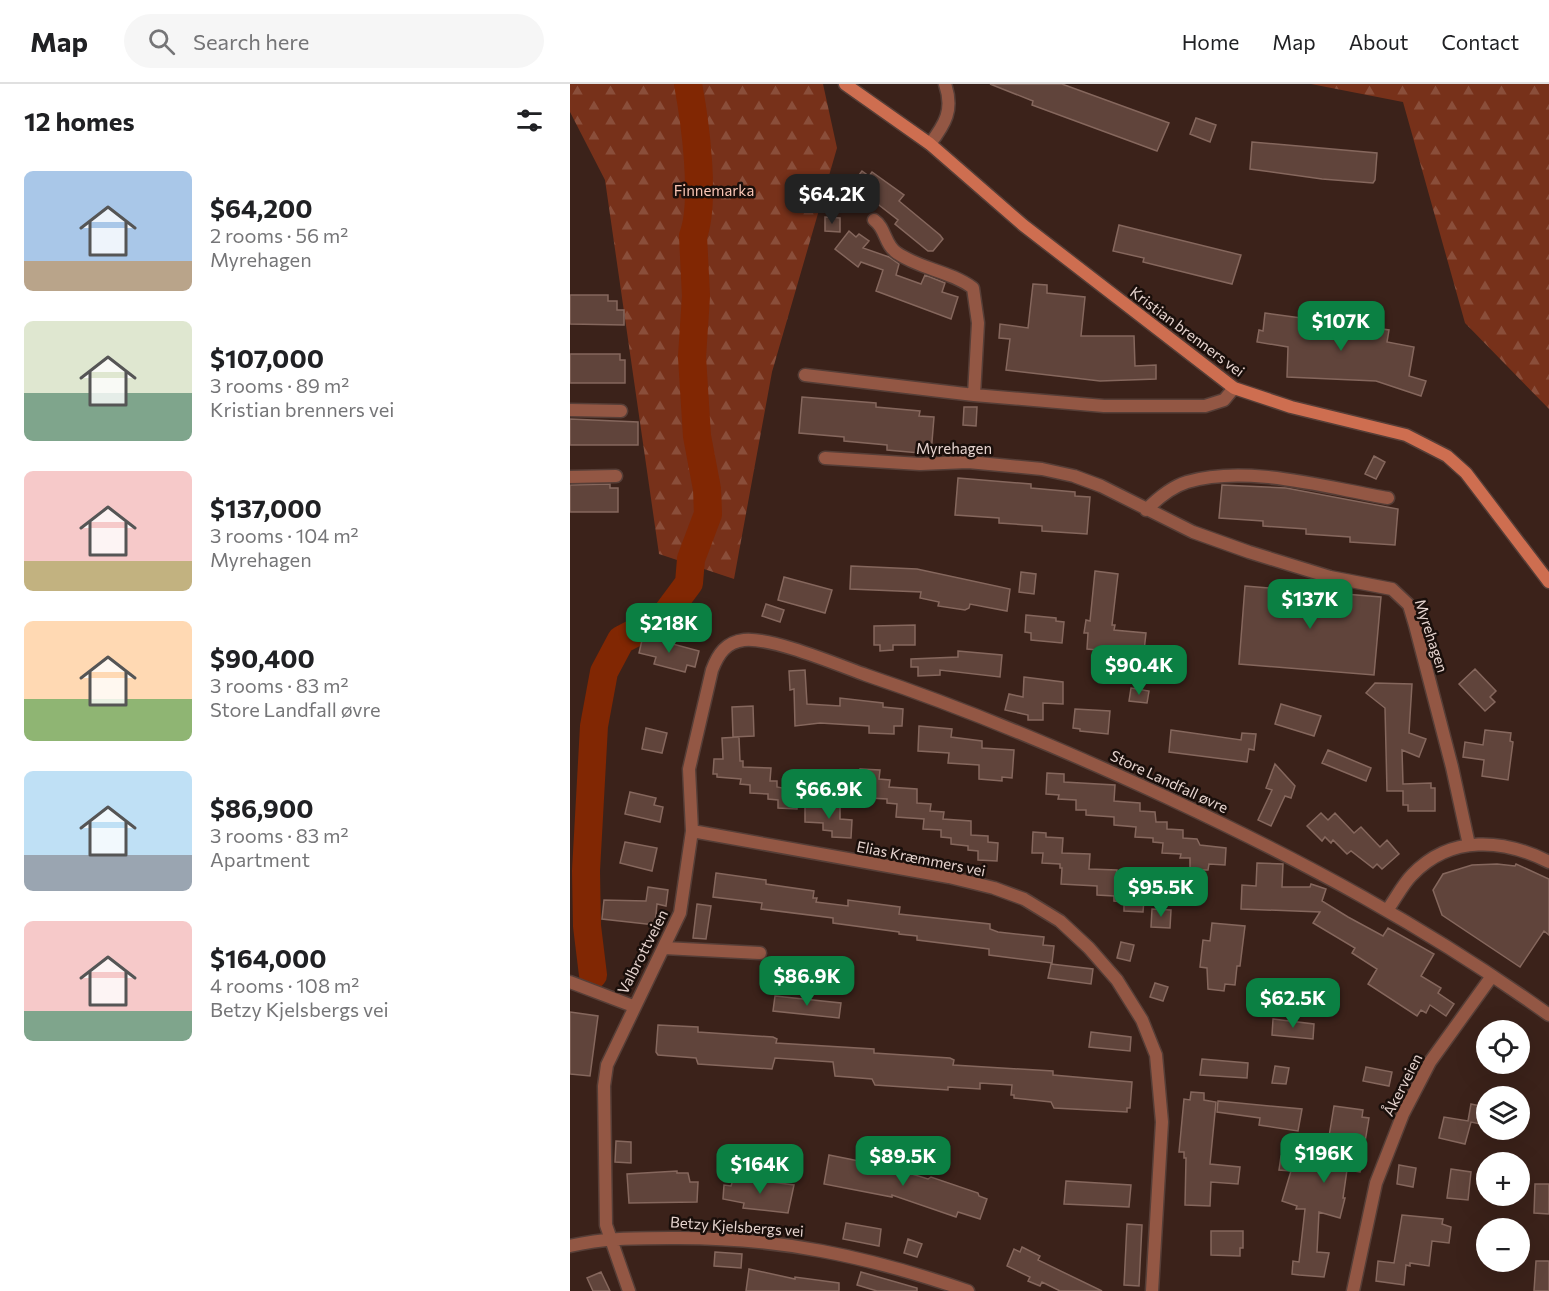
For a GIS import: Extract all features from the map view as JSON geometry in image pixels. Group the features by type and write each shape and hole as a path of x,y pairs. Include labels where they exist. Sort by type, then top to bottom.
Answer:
{"main road":[{"name":"Kristian brenners vei","path":"845,84 930,144 1023,225 1234,388 1290,407 1406,435 1426,443 1466,473 1549,582"}],"street":[{"path":"930,144 947,120 949,101 945,84"},
{"path":"874,219 880,224 888,245 897,253 949,273 973,288 978,323 974,395"},
{"path":"805,375 974,395 1104,405 1205,406 1224,400 1234,388"},
{"path":"570,410 621,411"},
{"name":"Myrehagen","path":"825,458 921,464 968,462 1042,469 1101,486 1193,532 1249,552 1330,577 1392,589 1409,605 1452,767 1469,845"},
{"path":"570,477 616,476"},
{"path":"1146,510 1161,495 1186,482 1218,476 1262,478 1388,498"},
{"name":"Valbrottveien","path":"628,1291 610,1239 604,1206 604,1086 612,1050 680,913 692,831 689,769 705,692 718,656 733,642 746,639"},
{"name":"Store Landfall øvre","path":"746,639 799,652 945,702 1078,756 1242,832 1388,909 1549,1015"},
{"name":"Elias Kræmmers vei","path":"692,831 949,877 994,888 1024,899 1060,921 1089,948 1117,980 1130,1000 1142,1020 1156,1055 1162,1122 1152,1291"},
{"path":"1388,909 1411,876 1422,866 1437,856 1469,845 1501,844 1517,848 1549,862"},
{"path":"664,948 760,953"},
{"name":"Åkerveien","path":"1353,1291 1376,1183 1403,1114 1430,1062 1492,976"},
{"path":"570,982 633,1006"},
{"name":"Betzy Kjelsbergs vei","path":"570,1246 610,1239 711,1238 806,1246 901,1268 968,1291"}],"green space":[{"name":"Finnemarka","path":"570,84 823,84 837,148 772,372 734,579 659,554 605,180 570,112"},
{"path":"1311,84 1549,84 1549,409 1465,323 1403,102"}],"building":[{"path":"990,84 1062,84 1169,123 1157,151 1032,105 1033,101"},
{"path":"1196,118 1216,125 1210,142 1190,134"},
{"path":"1252,142 1377,153 1375,180 1373,183 1322,179 1250,169"},
{"path":"862,171 869,176 872,172 904,195 899,201 940,235 943,239 933,251 928,251 895,224 898,220 875,202 872,207 848,189"},
{"path":"825,217 840,218 840,232 825,231"},
{"path":"1119,225 1241,255 1232,284 1143,262 1144,258 1113,251"},
{"path":"849,231 856,237 859,234 869,241 863,248 889,257 899,264 896,275 921,284 925,275 945,283 942,292 958,297 951,319 876,291 883,270 861,262 858,267 835,249"},
{"path":"1033,284 1047,285 1047,293 1085,297 1081,336 1134,336 1135,366 1156,365 1156,379 1100,381 1006,370 1010,339 999,338 1000,324 1028,328"},
{"path":"570,295 608,295 608,301 617,301 617,310 624,310 624,325 570,324"},
{"path":"1265,313 1389,330 1387,342 1414,347 1409,376 1426,381 1421,396 1376,381 1287,377 1288,347 1257,342 1259,330 1263,331"},
{"path":"570,354 620,354 620,360 625,360 625,383 570,383"},
{"path":"802,397 876,403 876,407 920,411 919,416 934,417 931,454 887,450 887,445 844,441 844,437 799,433"},
{"path":"964,407 977,407 976,426 963,425"},
{"path":"570,419 638,422 638,445 570,445"},
{"path":"1374,456 1385,462 1376,479 1365,474"},
{"path":"958,478 1031,484 1031,488 1075,492 1075,496 1090,497 1087,534 1042,531 1042,526 999,523 999,518 955,515"},
{"path":"610,484 610,488 618,488 618,512 570,512 570,485"},
{"path":"1222,485 1286,488 1398,509 1395,545 1350,542 1350,537 1306,534 1306,529 1263,526 1263,521 1219,518"},
{"path":"851,566 917,569 1010,589 1007,611 970,604 965,610 938,606 939,602 920,598 921,592 850,589"},
{"path":"1095,571 1118,574 1112,625 1115,625 1114,630 1146,633 1144,651 1109,647 1109,651 1087,649 1088,633 1084,633 1086,620 1090,621"},
{"path":"1021,572 1036,574 1034,594 1019,592"},
{"path":"784,577 832,590 825,613 778,600"},
{"path":"1245,586 1381,597 1374,675 1239,664"},
{"path":"766,604 784,610 780,622 762,616"},
{"path":"1026,615 1056,618 1056,621 1064,622 1062,643 1031,640 1031,633 1025,632"},
{"path":"915,625 915,645 893,645 893,650 880,651 880,645 874,645 874,626"},
{"path":"643,636 699,651 695,667 687,665 685,672 654,664 656,657 639,653"},
{"path":"958,651 1002,655 1000,677 940,670 940,675 918,676 918,667 911,667 911,659 958,657"},
{"path":"1475,669 1496,691 1490,697 1495,702 1485,711 1459,684"},
{"path":"805,670 807,704 840,706 840,698 883,703 883,707 903,709 902,726 894,726 894,734 869,733 869,726 820,723 795,726 794,689 790,690 789,671"},
{"path":"1024,677 1063,682 1063,704 1043,703 1043,720 1028,720 1028,715 1005,710 1009,694 1023,697"},
{"path":"1375,683 1412,684 1409,733 1426,739 1419,757 1402,750 1403,784 1431,783 1431,788 1435,788 1435,811 1408,811 1408,805 1403,805 1403,791 1387,791 1385,708 1366,693"},
{"path":"1131,688 1149,691 1147,703 1129,701"},
{"path":"1281,704 1321,716 1314,736 1275,724"},
{"path":"753,706 754,736 733,737 732,707"},
{"path":"1075,709 1110,711 1108,734 1073,728"},
{"path":"919,726 952,729 951,737 982,741 982,748 1014,750 1012,778 1002,777 1002,781 979,779 979,765 948,763 949,753 918,751"},
{"path":"646,728 667,733 662,753 642,749"},
{"path":"1171,730 1241,740 1242,733 1256,734 1254,750 1249,749 1247,762 1169,752"},
{"path":"1485,730 1511,733 1510,741 1513,742 1508,780 1482,776 1484,760 1463,757 1465,742 1483,745"},
{"path":"739,737 740,761 743,761 743,767 771,768 770,781 777,781 777,787 798,791 797,809 778,808 778,800 768,799 768,794 750,793 750,785 740,784 741,779 717,777 717,774 713,774 714,759 723,759 722,738"},
{"path":"1328,750 1371,768 1366,781 1322,763"},
{"path":"1275,764 1295,786 1291,798 1285,796 1271,826 1258,820 1272,790 1266,788"},
{"path":"860,769 880,770 879,779 890,780 889,787 917,789 917,803 931,804 930,811 944,812 943,819 971,821 971,835 988,836 988,842 998,843 997,861 978,860 978,851 968,850 968,846 951,844 951,838 941,837 941,830 923,829 924,819 896,817 897,804 887,803 887,799 869,798 870,787 859,786"},
{"path":"1047,773 1064,774 1064,782 1115,785 1114,801 1140,803 1140,811 1155,812 1156,822 1167,822 1167,829 1183,830 1183,838 1197,839 1200,845 1226,848 1225,865 1209,864 1208,870 1190,870 1190,858 1180,858 1181,854 1162,853 1163,843 1153,842 1153,838 1135,837 1136,827 1114,825 1114,817 1086,815 1086,810 1076,810 1076,800 1058,799 1059,795 1046,794"},
{"path":"630,792 656,798 654,805 663,807 660,822 625,814"},
{"path":"805,804 840,806 840,819 852,820 851,838 832,837 832,831 823,830 823,823 805,822"},
{"path":"1321,813 1328,820 1335,813 1354,833 1361,827 1380,847 1387,840 1399,854 1382,869 1377,864 1373,868 1351,851 1347,854 1333,840 1331,843 1325,837 1322,841 1307,826"},
{"path":"1033,832 1046,833 1046,837 1063,838 1062,853 1090,854 1089,869 1117,870 1116,884 1145,886 1143,912 1124,911 1124,902 1114,901 1114,896 1097,895 1097,886 1061,884 1060,864 1042,863 1043,853 1032,853"},
{"path":"625,842 657,848 652,871 620,863"},
{"path":"1257,863 1283,864 1282,887 1310,887 1311,884 1326,889 1322,901 1348,917 1383,936 1388,928 1434,954 1421,976 1441,988 1438,993 1454,1004 1446,1016 1430,1005 1426,1013 1421,1010 1417,1016 1368,984 1377,969 1352,953 1355,948 1313,923 1320,912 1241,909 1242,885 1256,886"},
{"path":"1516,864 1549,879 1549,935 1544,931 1520,967 1442,915 1433,890 1443,874 1472,865 1515,866"},
{"path":"716,873 766,880 766,884 814,891 813,898 817,898 816,902 848,906 848,900 900,907 899,914 990,924 990,929 998,932 1044,937 1043,945 1054,946 1052,963 989,955 989,949 917,940 917,936 899,934 899,932 833,923 833,918 761,909 762,903 713,897"},
{"path":"648,887 668,890 666,906 657,904 655,925 602,919 604,900 646,901"},
{"path":"697,904 711,906 706,939 693,938"},
{"path":"1152,909 1171,910 1170,928 1151,927"},
{"path":"1212,923 1245,926 1235,985 1225,984 1224,991 1208,989 1207,968 1200,967 1203,940 1210,941"},
{"path":"1121,942 1134,945 1130,961 1117,958"},
{"path":"1051,964 1093,969 1091,984 1048,978"},
{"path":"1155,983 1168,987 1163,1001 1150,997"},
{"path":"775,996 841,1003 839,1018 773,1011"},
{"path":"570,1012 598,1016 590,1076 570,1074"},
{"path":"1273,1019 1314,1024 1313,1039 1272,1035"},
{"path":"658,1025 698,1027 698,1032 773,1037 777,1039 776,1043 874,1049 874,1053 950,1058 954,1060 953,1065 1053,1071 1053,1075 1132,1082 1130,1108 1127,1108 1127,1112 1054,1108 1051,1102 1014,1098 1014,1095 1011,1095 1012,1085 980,1083 980,1089 948,1087 948,1090 875,1085 872,1079 835,1076 833,1062 775,1058 772,1069 698,1064 696,1058 658,1055 656,1052"},
{"path":"1091,1032 1131,1037 1130,1051 1089,1047"},
{"path":"1202,1059 1248,1063 1247,1078 1200,1075"},
{"path":"1275,1066 1289,1068 1286,1084 1272,1083"},
{"path":"1366,1067 1392,1072 1389,1086 1363,1081"},
{"path":"1191,1092 1204,1093 1204,1100 1216,1102 1210,1164 1240,1167 1238,1184 1211,1182 1210,1206 1185,1205 1186,1158 1184,1158 1184,1152 1179,1152 1184,1099 1190,1100"},
{"path":"1218,1101 1302,1109 1298,1131 1259,1125 1260,1118 1217,1112"},
{"path":"1471,1104 1476,1105 1476,1123 1471,1122 1465,1144 1439,1138 1444,1117 1468,1121"},
{"path":"1334,1106 1363,1110 1362,1117 1369,1118 1360,1172 1347,1170 1343,1198 1345,1198 1340,1218 1319,1212 1317,1252 1329,1253 1324,1277 1292,1274 1293,1261 1299,1262 1305,1209 1296,1209 1297,1206 1282,1201 1291,1171 1279,1170 1281,1156 1325,1161"},
{"path":"616,1141 631,1142 631,1163 615,1162"},
{"path":"829,1155 889,1167 928,1179 931,1177 978,1193 979,1196 987,1199 980,1219 958,1212 956,1217 892,1195 892,1197 824,1184"},
{"path":"1399,1165 1416,1168 1413,1187 1397,1184"},
{"path":"1451,1169 1471,1172 1468,1200 1447,1198"},
{"path":"677,1171 677,1173 688,1173 690,1182 698,1182 697,1202 629,1203 627,1174"},
{"path":"734,1177 794,1185 788,1213 743,1208 744,1203 723,1199 724,1185 731,1186"},
{"path":"1066,1181 1131,1185 1129,1207 1064,1204"},
{"path":"1535,1184 1549,1184 1549,1214 1534,1213"},
{"path":"1402,1215 1443,1219 1442,1224 1451,1227 1449,1243 1432,1241 1429,1266 1410,1263 1410,1266 1406,1265 1404,1285 1376,1281 1378,1261 1394,1263"},
{"path":"846,1223 881,1229 879,1246 843,1239"},
{"path":"1127,1224 1142,1225 1139,1286 1124,1285"},
{"path":"1211,1231 1243,1231 1243,1248 1240,1248 1240,1256 1211,1255"},
{"path":"908,1239 922,1244 917,1257 904,1253"},
{"path":"1022,1247 1040,1256 1038,1260 1102,1291 1060,1291 1042,1282 1040,1286 1028,1281 1030,1277 1007,1266 1014,1249 1020,1252"},
{"path":"715,1252 742,1254 741,1268 714,1266"},
{"path":"1536,1261 1549,1261 1549,1291 1534,1291"},
{"path":"749,1269 795,1279 795,1277 839,1283 839,1291 746,1291"},
{"path":"601,1272 610,1291 593,1291 587,1278"},
{"path":"861,1272 917,1288 917,1291 877,1291 857,1285"}],"waterway":[{"path":"593,975 587,926 586,871 594,726 604,672 621,640 663,618 689,583 691,559 708,514 707,489 697,436 692,357 696,296 693,236 697,221 699,182 694,118 688,84"}]}
